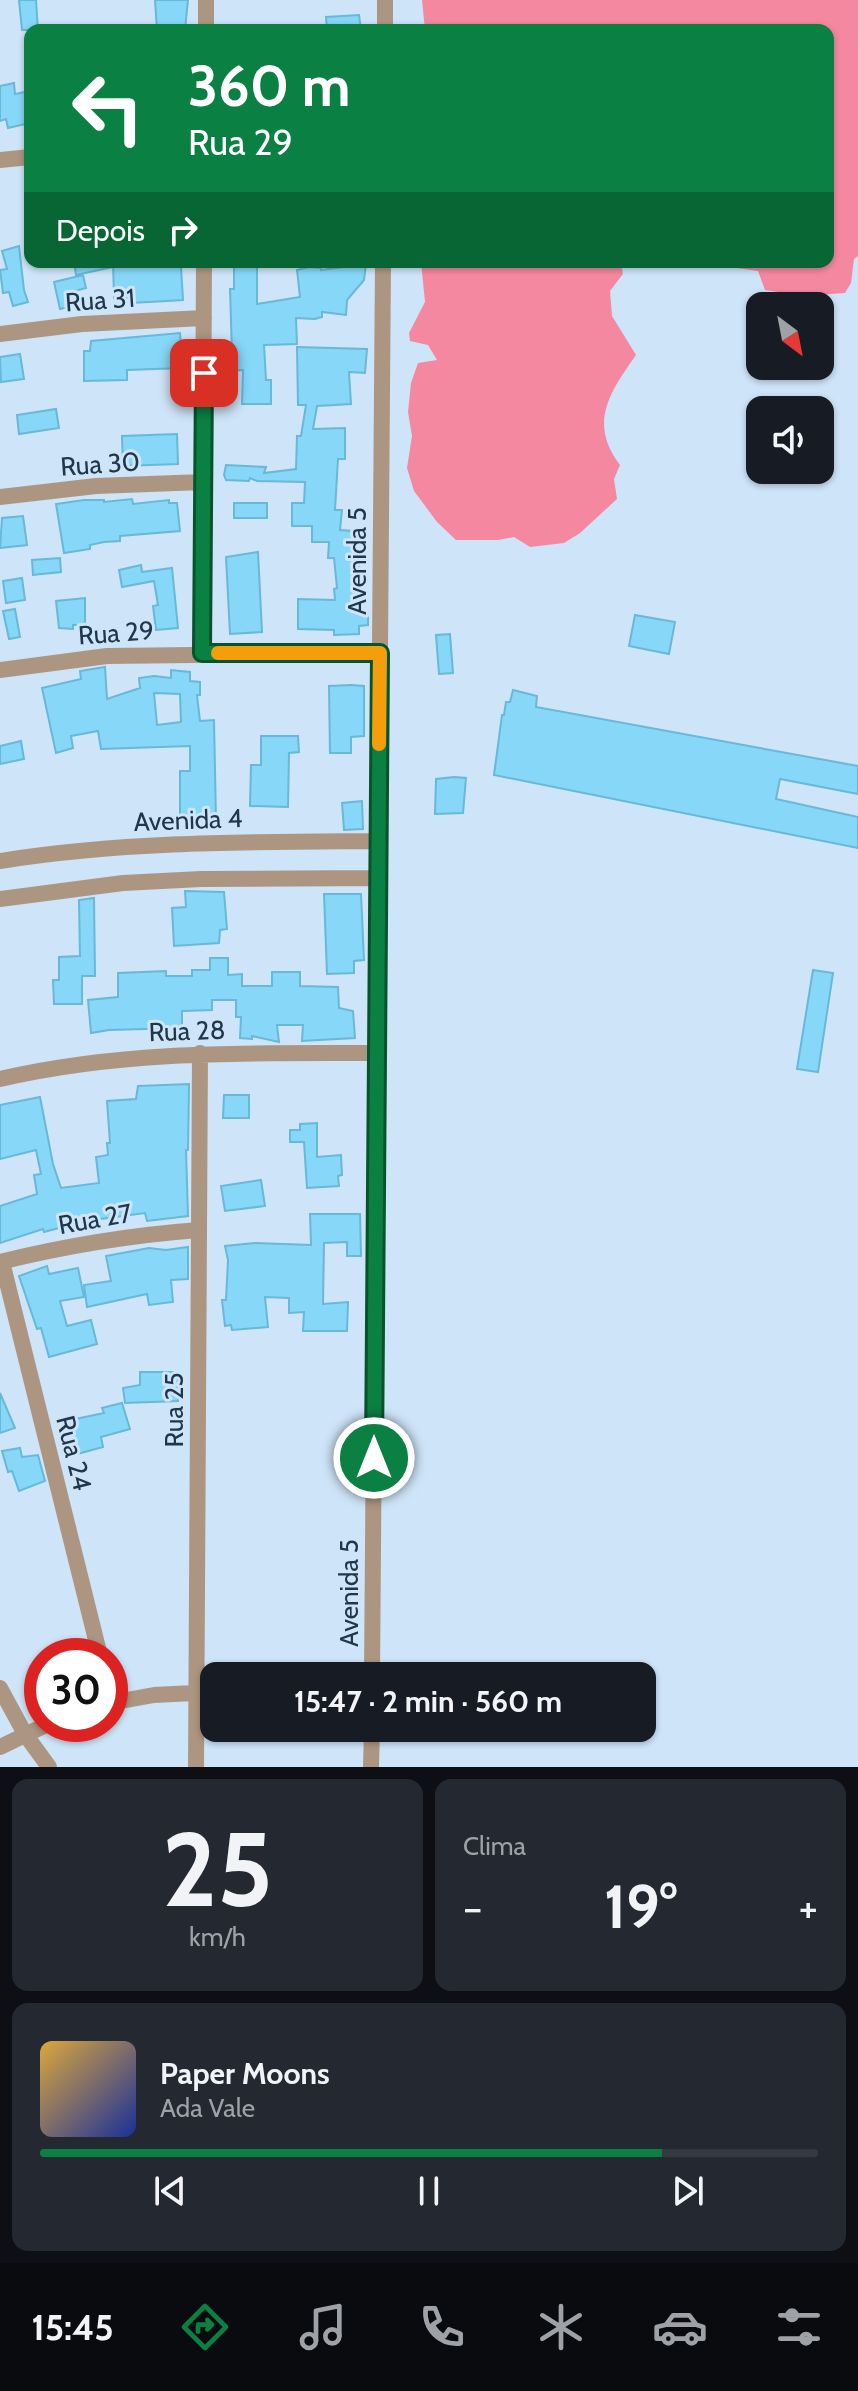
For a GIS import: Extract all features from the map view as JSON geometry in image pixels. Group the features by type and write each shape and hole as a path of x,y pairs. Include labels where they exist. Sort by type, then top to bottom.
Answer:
{"street":[{"path":"206,0 206,24"},
{"path":"385,0 385,24"},
{"path":"0,160 24,158"},
{"path":"202,653 204,268"},
{"name":"Avenida 5","path":"372,1662 383,268"},
{"name":"Rua 31","path":"0,334 82,324 204,318"},
{"name":"Rua 30","path":"0,497 96,486 203,482"},
{"name":"Rua 29","path":"0,670 107,656 380,653"},
{"name":"Avenida 4","path":"0,861 120,846 200,842 379,841"},
{"path":"0,899 123,883 201,879 378,878"},
{"name":"Rua 28","path":"0,1079 116,1058 200,1053 377,1053"},
{"name":"Rua 25","path":"196,1767 200,1053"},
{"name":"Rua 27","path":"1,1262 152,1233 199,1230"},
{"name":"Rua 24","path":"1,1262 95,1638"},
{"path":"0,1688 24,1732"},
{"path":"128,1699 200,1692"},
{"path":"0,1747 24,1735"},
{"path":"31,1742 49,1767"},
{"path":"371,1767 372,1742"}],"shaded area":[{"path":"422,0 858,0 858,256 854,259 851,283 845,293 778,292 765,290 758,271 737,268 834,268 834,24 424,24"},
{"path":"422,268 622,268 623,274 610,291 612,316 636,355 611,395 604,421 610,450 620,465 614,479 617,499 580,533 564,543 530,547 514,537 456,540 437,522 414,491 407,468 412,436 408,412 411,383 418,363 437,360 428,345 410,341 409,333 425,302"}],"building":[{"path":"19,0 36,0 38,24 24,24 22,30"},
{"path":"155,0 188,0 186,24 157,24"},
{"path":"359,15 360,24 327,24 326,17"},
{"path":"14,83 15,94 24,92 24,124 8,128 6,119 0,121 0,86"},
{"path":"19,246 28,302 13,306 9,292 3,293 0,270 7,269 2,251"},
{"path":"75,268 108,268 76,275"},
{"path":"113,268 181,268 183,300 132,303 132,298 114,298"},
{"path":"234,268 257,268 257,304 300,297 297,270 366,268 364,280 347,300 346,315 322,312 322,317 315,319 296,318 297,344 264,345 266,380 271,380 271,404 242,404 243,370 229,371 228,353 232,353 230,289 234,289"},
{"path":"83,275 86,288 75,291 77,305 60,309 54,282"},
{"path":"180,333 183,368 127,370 127,380 84,381 84,351 90,351 91,341"},
{"path":"297,347 367,349 365,373 349,372 351,404 317,406 313,429 345,428 345,459 338,459 335,510 342,510 340,530 354,531 354,546 357,546 361,583 358,583 359,613 368,613 368,625 359,626 359,634 334,635 334,630 298,629 298,599 335,600 334,589 337,588 334,558 328,558 329,542 312,542 312,526 292,526 292,503 304,503 305,482 257,481 250,478 249,481 226,480 224,475 226,465 266,467 264,473 296,469 297,436 301,436 306,405 298,405"},
{"path":"20,354 24,379 1,382 0,357"},
{"path":"56,409 59,428 19,434 17,415"},
{"path":"177,434 178,464 123,466 122,436"},
{"path":"132,499 133,504 169,500 169,503 177,503 180,531 120,536 120,541 64,553 56,504"},
{"path":"234,503 267,503 267,518 234,518"},
{"path":"23,516 27,545 0,548 2,518"},
{"path":"258,552 262,632 230,634 226,557"},
{"path":"60,558 61,572 33,575 32,560"},
{"path":"141,565 142,572 172,568 178,628 156,630 153,606 158,605 154,581 122,587 119,570"},
{"path":"22,578 25,600 6,603 3,581"},
{"path":"85,598 85,625 73,625 73,629 59,628 56,601"},
{"path":"15,609 20,637 9,639 3,611"},
{"path":"635,615 675,622 669,654 629,646"},
{"path":"450,634 453,673 439,674 436,635"},
{"path":"105,667 107,699 140,688 139,678 171,678 171,670 190,672 190,681 200,682 200,695 197,695 200,721 214,720 216,820 180,820 180,771 190,771 190,746 101,749 98,731 71,736 73,748 56,753 42,688 81,679 80,671","holes":["154,693 180,694 181,722 157,725"]},
{"path":"329,686 364,686 364,736 351,737 351,753 330,753"},
{"path":"513,690 537,696 536,707 858,766 858,794 780,779 776,799 858,817 858,848 494,775 502,715"},
{"path":"261,736 298,736 299,752 289,753 288,807 250,806 251,765 261,765"},
{"path":"21,741 24,759 0,764 0,746"},
{"path":"466,778 463,813 435,814 436,779"},
{"path":"362,801 363,829 344,830 342,803"},
{"path":"185,891 224,892 227,929 220,930 219,943 174,946 172,908 186,907"},
{"path":"324,894 361,894 364,960 354,961 354,973 327,974"},
{"path":"94,898 95,976 82,976 82,1004 54,1004 53,980 59,980 59,957 80,956 79,900"},
{"path":"210,958 228,958 228,975 242,974 242,986 272,986 272,972 300,972 300,986 338,987 339,1008 353,1011 355,1038 302,1041 303,1025 277,1025 279,1042 252,1036 252,1039 240,1038 241,1017 236,1017 236,1000 212,1000 212,1010 182,1011 182,1028 91,1033 88,1000 118,997 118,973 166,971 166,976 192,976 192,970 210,970"},
{"path":"813,970 833,973 818,1072 797,1069"},
{"path":"189,1084 186,1150 188,1216 147,1221 145,1213 85,1221 44,1232 43,1229 0,1243 0,1206 37,1194 34,1175 41,1174 36,1150 0,1159 0,1105 40,1097 61,1188 99,1183 96,1157 108,1155 107,1143 110,1143 107,1101 136,1099 138,1086"},
{"path":"224,1095 249,1095 249,1118 223,1118"},
{"path":"317,1123 317,1157 341,1155 339,1186 307,1188 304,1142 290,1142 290,1130 300,1130 300,1124"},
{"path":"261,1180 265,1206 225,1211 221,1186"},
{"path":"310,1214 360,1214 361,1256 347,1256 347,1242 324,1243 323,1304 348,1302 347,1331 303,1331 304,1312 289,1313 289,1298 265,1297 268,1327 232,1330 231,1325 225,1326 222,1300 226,1300 228,1260 225,1246 255,1243 311,1245"},
{"path":"188,1247 188,1279 171,1280 173,1302 149,1305 147,1294 87,1307 84,1285 111,1281 106,1256 149,1248 166,1250"},
{"path":"47,1266 49,1274 78,1268 84,1297 60,1301 67,1326 91,1320 97,1344 49,1357 41,1328 37,1329 19,1276"},
{"path":"140,1372 178,1372 178,1401 125,1403 123,1388 140,1385"},
{"path":"0,1393 15,1428 0,1433"},
{"path":"122,1403 130,1429 101,1437 103,1447 70,1456 61,1422 104,1413 102,1408"},
{"path":"20,1448 22,1457 38,1455 45,1481 19,1491 12,1471 8,1472 2,1451"}],"slow traffic":[{"path":"218,653 380,653 379,744"}],"route":[{"path":"204,373 202,653 380,653 374,1458"}]}
